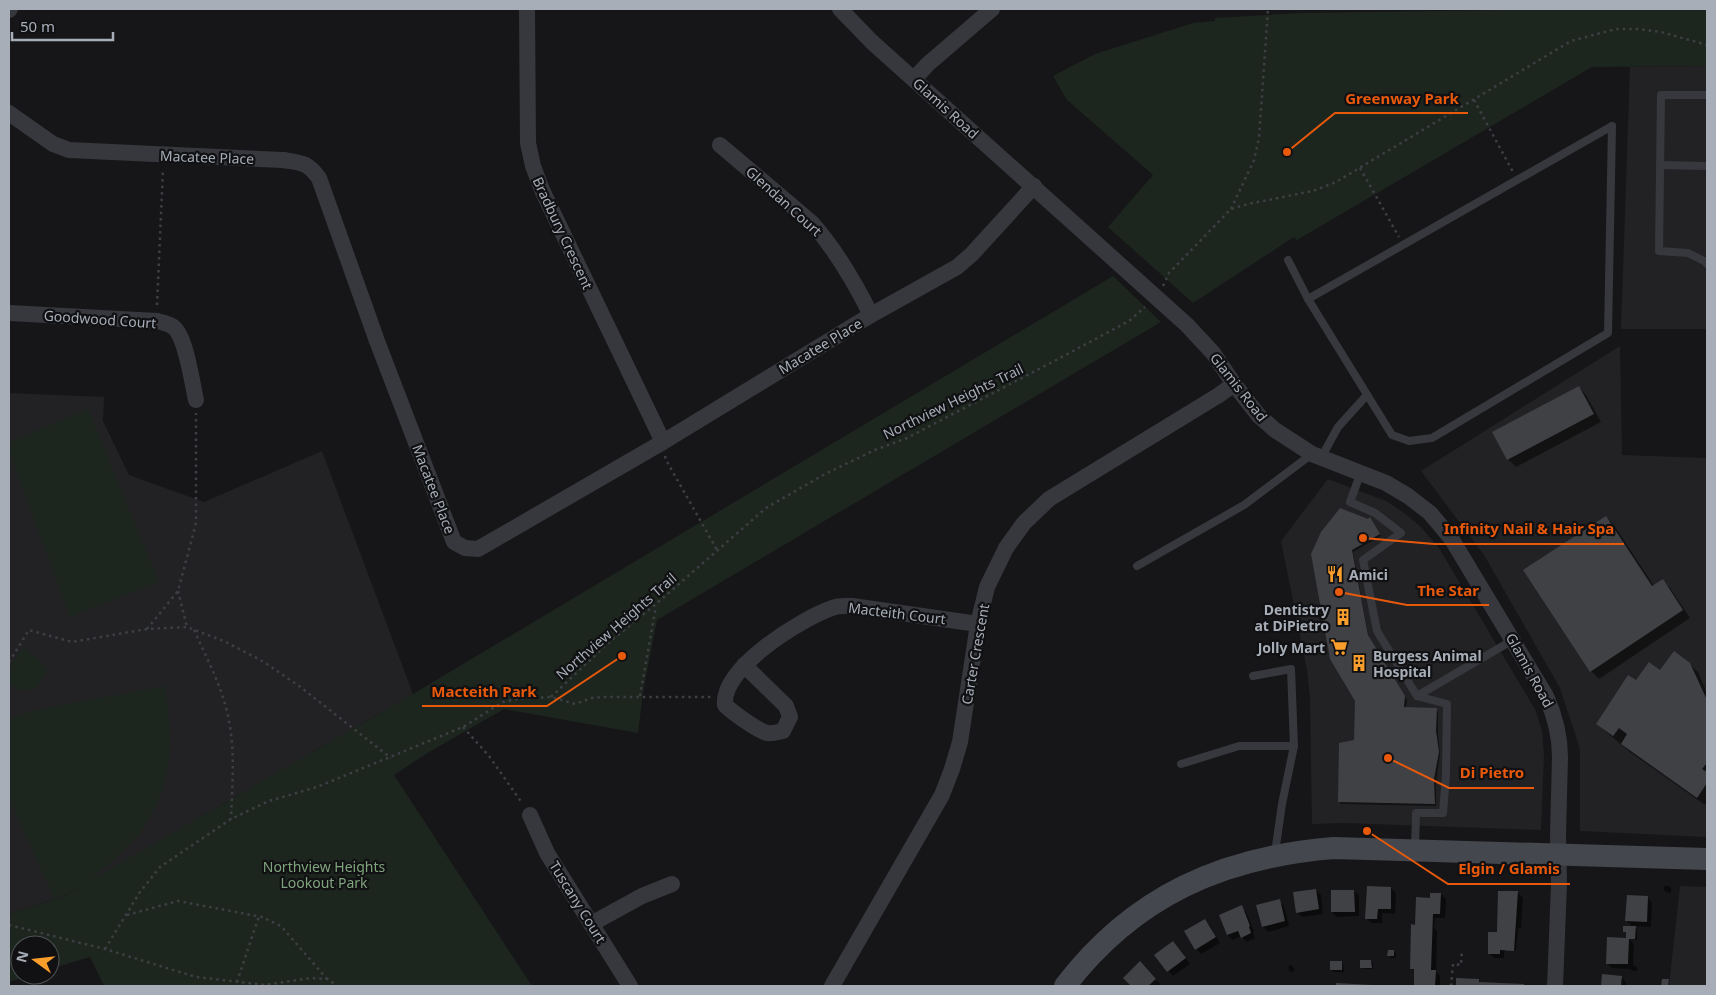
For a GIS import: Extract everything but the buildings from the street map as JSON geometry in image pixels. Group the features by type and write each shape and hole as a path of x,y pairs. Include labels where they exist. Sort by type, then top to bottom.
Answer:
{"street":[{"name":"Bradbury Crescent","path":"527,9 528,143 533,166 542,190 663,442"},
{"name":"Glamis Road","path":"840,9 872,42 1187,325 1214,354 1259,416 1292,442 1317,456 1361,472 1386,483 1408,496 1430,513 1452,538 1546,696 1555,716 1560,744 1559,884 1555,986"},
{"path":"914,79 928,64 992,9"},
{"name":"Macatee Place","path":"9,113 53,144 69,150 283,160 297,162 310,167 318,178 376,341 454,542 465,548 478,549 663,442 871,315 957,267 972,254 1034,186"},
{"name":"Glendan Court","path":"720,145 812,223 824,237 871,315"},
{"name":"Goodwood Court","path":"9,313 156,321 168,324 177,330 182,342 196,400"},
{"name":"Carter Crescent","path":"832,986 942,796 960,742 978,624 987,587 1006,548 1024,523 1048,499 1234,384"},
{"name":"Macteith Court","path":"725,697 727,688 744,665 764,648 801,624 835,606 852,606 978,624"},
{"path":"725,697 726,706 733,713 766,732 783,731 790,717 786,706 744,665"},
{"name":"Tuscany Court","path":"530,815 547,853 630,986"},
{"path":"1065,986 1078,969 1108,938 1150,904 1199,878 1238,864 1275,855 1334,848 1707,859"},
{"path":"592,924 642,896 672,884"}],"lane":[{"path":"1707,95 1661,95 1659,250 1688,253 1707,264"},
{"path":"1288,260 1308,299 1392,435 1409,440 1432,438 1608,333 1612,126 1308,299"},
{"path":"1660,165 1707,166"},
{"path":"1137,566 1244,504 1317,456 1338,427 1367,395"},
{"path":"1361,472 1350,502 1375,513 1402,533 1363,560 1377,630 1418,696 1447,704 1443,813 1416,813 1415,850"},
{"path":"1418,696 1513,640"},
{"path":"1253,676 1291,669 1294,746 1282,804 1275,855"},
{"path":"1181,764 1239,746 1294,746"}],"path":[{"path":"1160,289 1169,273 1231,209 1254,160 1259,138 1268,9"},
{"path":"1231,209 1313,191 1336,182 1571,41 1616,29 1638,29 1661,32 1707,45"},
{"path":"1474,100 1518,180"},
{"path":"157,305 163,155"},
{"path":"1360,168 1404,245"},
{"name":"Northview Heights Trail","path":"105,948 143,888 162,865 231,819 271,800 317,787 391,758 463,727 503,702 517,699 551,697 607,644 766,508 825,474 875,450 907,438 1077,349 1129,321 1149,302"},
{"path":"147,629 178,591 196,523 196,400"},
{"path":"663,442 666,460 717,550"},
{"path":"178,591 187,627"},
{"path":"640,697 656,604"},
{"path":"9,662 30,630 72,642 147,629 187,627 239,648 264,662 299,686 391,758"},
{"path":"194,630 217,680 229,720 232,749 231,819"},
{"path":"551,697 575,704 600,697 725,697"},
{"path":"463,727 489,756 530,815"},
{"path":"126,915 178,901 259,916 280,926 328,979 337,986"},
{"path":"237,982 259,916"},
{"path":"9,925 105,948 191,976 269,984 302,978 328,979"},
{"path":"1451,986 1453,964 1461,964 1462,950"}],"shaded area":[{"path":"1707,66 1707,329 1621,329 1630,67"},
{"path":"1620,346 1622,455 1707,458 1707,837 1580,831 1580,749 1560,688 1484,555 1421,471"},
{"path":"9,393 104,397 103,421 129,475 204,502 322,451 413,694 64,896 9,914"},
{"path":"1328,479 1386,501 1420,526 1439,548 1536,711 1542,731 1544,755 1541,830 1344,823 1312,824 1310,699 1307,670 1281,541"},
{"path":"1680,886 1707,887 1707,986 1669,986"}],"green space":[{"path":"1707,9 1707,66 1592,67 1297,240 1294,237 1193,303 1108,227 1153,175 1067,100 1053,76 1095,54 1193,23 1215,21 1215,18 1300,13"},
{"name":"Northview Heights Lookout Park","path":"1113,276 1161,322 657,620 643,692 638,733 504,709 429,752 394,775 532,986 104,986 90,957 60,966 60,935 10,935 9,982 9,914 64,896 78,888 54,898 9,799 9,719 34,710 165,686 170,742 166,776 161,792 154,809 140,833 91,880 413,694"},
{"path":"88,409 159,582 70,617 9,452 9,442"},
{"path":"23,647 41,661 47,671 36,689 20,691 9,683 9,669"}],"place":[{"name":"Greenway Park","path":"1287,152"},
{"name":"Infinity Nail & Hair Spa","path":"1363,538"},
{"name":"Amici","path":"1335,574"},
{"name":"The Star","path":"1339,592"},
{"name":"Dentistry at DiPietro","path":"1343,617"},
{"name":"Jolly Mart","path":"1339,647"},
{"name":"Macteith Park","path":"622,656"},
{"name":"Burgess Animal Hospital","path":"1359,663"},
{"name":"Di Pietro","path":"1388,758"},
{"name":"Elgin / Glamis","path":"1367,831"}]}
